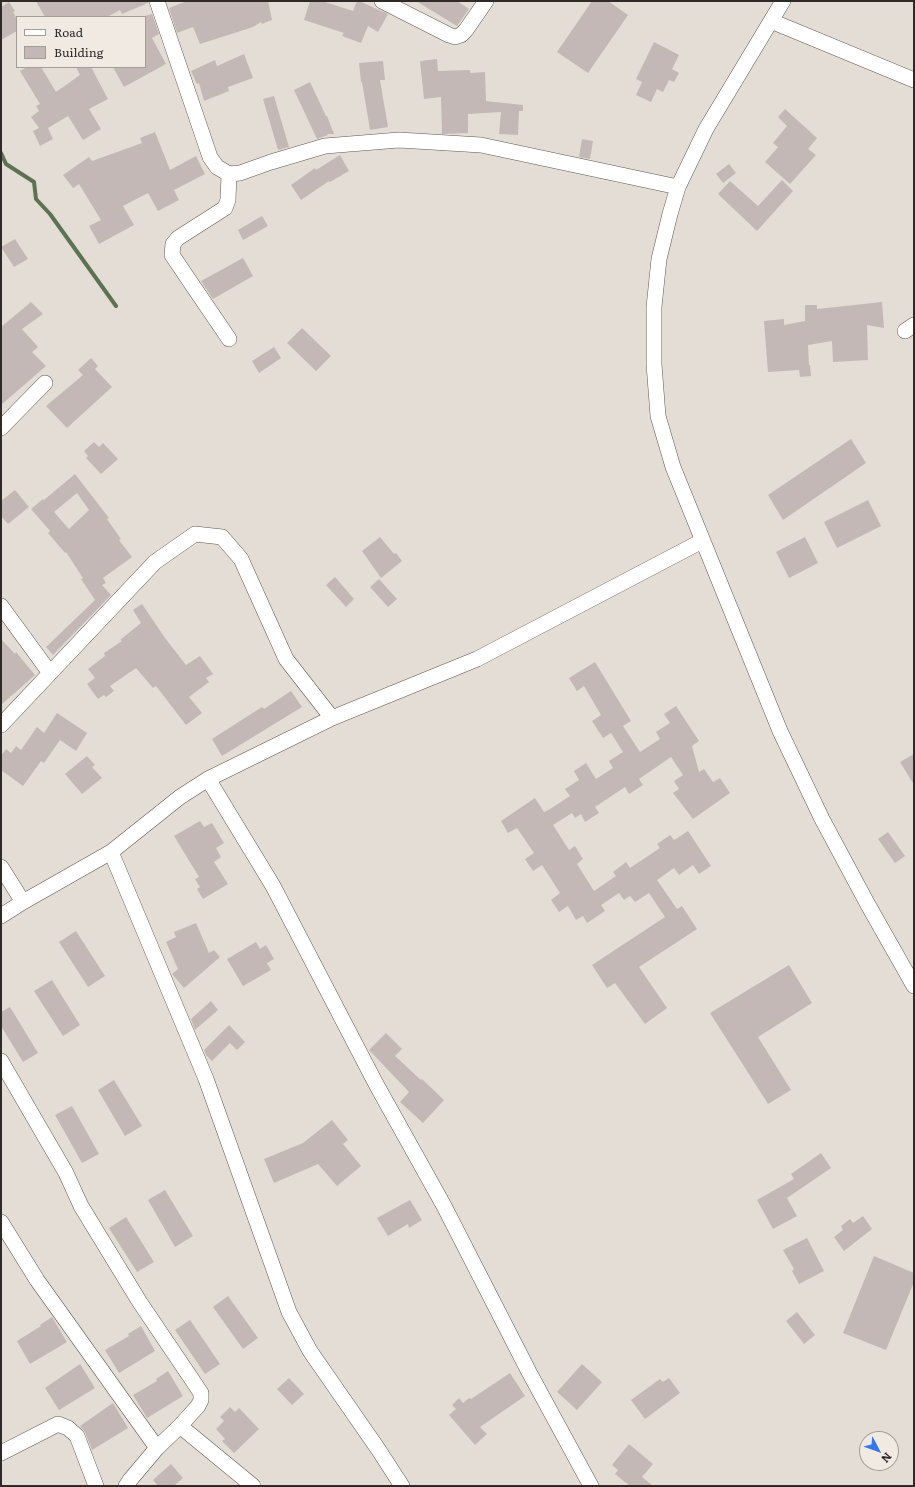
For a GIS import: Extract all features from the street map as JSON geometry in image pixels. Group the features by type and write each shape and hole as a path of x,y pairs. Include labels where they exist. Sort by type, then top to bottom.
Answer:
{"street":[{"path":"157,1 210,157 217,166 229,174 240,173 271,162 326,146 399,140 481,145 678,188"},
{"path":"382,1 449,35 455,36 461,35 466,30 486,1"},
{"path":"783,1 706,130 678,188 670,214 659,259 654,307 654,364 658,416 673,467 702,541 734,614 780,731 867,903 914,986"},
{"path":"771,21 914,80"},
{"path":"229,174 228,200 225,208 178,238 173,244 172,255 229,339"},
{"path":"1,428 46,383"},
{"path":"1,725 155,562 195,534 222,537 241,559 286,659 332,718"},
{"path":"1,916 111,852 180,797 208,779 332,718 477,659 702,541"},
{"path":"1,606 50,673"},
{"path":"208,779 273,886 376,1084 444,1206 529,1372 591,1486"},
{"path":"111,852 206,1079 289,1312 310,1352 402,1486"},
{"path":"1,867 23,902"},
{"path":"1,1061 66,1173 81,1206 139,1302 201,1393 201,1400 198,1406 157,1448 126,1486"},
{"path":"1,1222 37,1280 157,1448"},
{"path":"1,1453 58,1424 68,1428 77,1436 96,1486"},
{"path":"180,1426 253,1486"}],"building":[{"path":"36,1 148,1 148,3 122,14 120,10 109,16 44,16"},
{"path":"187,1 268,1 272,20 262,24 261,22 253,27 200,44 193,27 177,33 169,8"},
{"path":"310,1 322,1 353,11 357,1 359,1 388,14 378,32 368,26 361,43 342,36 344,33 304,20"},
{"path":"416,1 457,1 469,9 457,26"},
{"path":"592,1 608,1 628,15 588,73 557,52"},
{"path":"9,2 15,11 13,12 16,17 16,32 1,40 1,7"},
{"path":"152,14 159,34 152,38 166,64 124,87 114,68 146,68 145,16"},
{"path":"654,42 679,55 672,69 679,73 674,82 669,80 663,92 657,89 651,102 636,95 642,82 636,79"},
{"path":"244,54 253,78 228,87 229,91 204,101 199,83 197,84 191,71 215,60 217,66"},
{"path":"437,59 438,71 470,70 470,73 485,72 486,101 523,105 523,111 519,111 518,135 499,134 501,112 468,114 468,133 442,134 441,97 424,99 420,61"},
{"path":"383,61 385,80 380,80 388,127 370,130 359,63"},
{"path":"25,68 42,68 56,92 80,75 76,68 92,68 108,99 89,109 101,129 83,140 68,116 48,128 53,139 40,146 33,131 39,128 31,117 39,111 36,106 40,104 20,71"},
{"path":"310,82 334,134 327,134 328,135 317,139 294,90"},
{"path":"274,96 289,147 278,150 263,99"},
{"path":"785,109 817,138 808,149 816,155 790,184 765,162 778,147 773,143 787,126 778,117"},
{"path":"155,132 170,170 196,156 205,174 174,190 179,200 158,211 148,193 123,206 134,225 99,244 89,226 101,220 79,184 73,188 63,175 89,157 92,161 142,143 140,138"},
{"path":"582,139 593,141 590,159 579,157"},
{"path":"340,155 349,171 330,182 329,181 301,200 291,185 315,168 316,170"},
{"path":"729,164 736,173 723,183 716,174"},
{"path":"782,180 793,191 757,231 718,194 730,181 758,206"},
{"path":"262,216 268,226 243,240 238,230"},
{"path":"15,239 28,259 14,267 1,247"},
{"path":"243,258 253,276 213,299 201,281"},
{"path":"31,302 43,314 22,329 38,347 32,352 46,366 1,405 1,327"},
{"path":"882,302 884,328 867,325 868,360 833,362 832,341 808,345 811,376 800,377 799,370 768,372 764,321 784,319 784,325 805,321 805,305 817,305 817,309"},
{"path":"302,328 331,356 316,371 287,343"},
{"path":"274,347 281,358 259,373 252,361"},
{"path":"91,358 98,366 95,369 112,387 67,428 46,406 83,375 78,370"},
{"path":"851,439 866,463 783,520 768,495"},
{"path":"94,442 99,447 103,443 118,459 101,474 86,458 88,456 84,451"},
{"path":"75,474 109,518 107,519 121,539 119,540 132,557 103,578 106,583 102,585 111,595 53,655 46,647 95,600 66,552 65,553 48,533 50,531 31,509 43,499 44,500","holes":["77,493 89,510 69,529 54,512"]},
{"path":"15,490 29,507 8,524 1,516 1,501"},
{"path":"868,500 881,526 837,548 824,522"},
{"path":"380,537 402,561 381,578 362,551"},
{"path":"805,537 818,563 789,578 776,552"},
{"path":"335,577 354,599 346,607 326,585"},
{"path":"379,579 397,599 388,607 370,587"},
{"path":"142,604 165,638 186,665 200,656 213,674 206,678 209,682 189,697 202,713 186,725 156,686 153,688 136,668 110,686 114,691 106,697 104,695 98,699 87,684 95,678 88,669 105,656 104,653 122,641 120,640 141,623 133,610"},
{"path":"1,639 15,654 16,652 35,675 1,705"},
{"path":"595,662 631,721 623,726 640,752 660,739 656,732 670,723 664,714 676,706 699,741 692,746 699,772 704,769 713,782 720,778 730,793 693,819 673,793 679,789 674,781 683,775 671,757 639,779 643,785 629,794 625,787 595,807 599,813 585,822 581,814 575,818 572,813 553,825 569,850 575,846 583,859 577,864 594,891 616,876 613,872 626,862 630,868 660,848 657,844 670,835 674,840 688,831 711,866 699,874 693,865 679,875 674,868 657,880 677,909 682,906 697,929 639,967 667,1008 645,1024 615,983 607,988 592,965 665,917 649,893 635,902 630,896 624,900 619,893 601,905 605,911 587,923 583,916 576,920 568,906 559,912 551,900 560,893 542,865 533,871 525,859 534,853 517,828 508,833 501,821 535,798 544,812 550,809 570,796 565,789 579,780 574,771 586,763 596,779 613,768 609,761 623,752 611,733 603,738 592,721 601,715 584,686 577,691 569,678"},
{"path":"291,691 302,707 222,756 212,739 262,707 264,709"},
{"path":"57,713 87,733 76,751 60,740 44,763 41,761 23,786 1,770 1,756 6,749 11,753 16,746 21,750 37,727 44,733"},
{"path":"914,754 914,785 900,762"},
{"path":"87,756 95,765 92,767 102,778 82,794 65,774"},
{"path":"200,821 204,827 212,823 224,843 216,848 221,857 214,862 228,884 203,899 197,889 200,887 195,879 199,877 174,836"},
{"path":"888,832 905,856 895,863 878,839"},
{"path":"196,923 209,953 214,950 220,957 184,988 172,974 178,969 166,942 176,937 174,932"},
{"path":"76,931 105,976 88,987 59,942"},
{"path":"256,942 260,949 266,945 274,959 267,963 271,970 243,986 227,959"},
{"path":"789,965 812,1003 758,1037 791,1090 768,1104 710,1013"},
{"path":"52,980 80,1025 63,1036 34,991"},
{"path":"211,1001 218,1010 195,1030 191,1019"},
{"path":"10,1007 38,1053 23,1062 1,1026 1,1012"},
{"path":"229,1025 245,1042 237,1050 230,1043 212,1061 206,1055 204,1050"},
{"path":"386,1033 402,1049 395,1056 444,1100 423,1123 400,1102 409,1092 369,1050"},
{"path":"114,1080 142,1126 125,1136 98,1090"},
{"path":"72,1106 99,1154 82,1163 55,1115"},
{"path":"332,1120 348,1140 343,1144 361,1166 337,1186 318,1164 274,1183 264,1159 303,1143"},
{"path":"821,1153 831,1168 787,1198 797,1216 773,1229 757,1200 794,1179 791,1174"},
{"path":"165,1190 193,1236 175,1247 148,1200"},
{"path":"410,1200 422,1220 409,1228 408,1224 388,1236 377,1218"},
{"path":"863,1216 872,1229 844,1251 834,1237 843,1230 841,1226 850,1219 853,1223"},
{"path":"126,1217 154,1262 137,1272 109,1228"},
{"path":"807,1238 824,1271 799,1284 792,1271 794,1269 783,1250"},
{"path":"874,1256 914,1273 914,1282 886,1350 843,1333"},
{"path":"228,1296 258,1338 243,1349 213,1307"},
{"path":"797,1312 815,1335 804,1344 786,1321"},
{"path":"52,1317 67,1342 30,1364 17,1341 41,1326 40,1325"},
{"path":"190,1320 220,1364 205,1374 175,1330"},
{"path":"141,1326 155,1351 119,1373 105,1350 129,1336 128,1334"},
{"path":"80,1364 95,1388 59,1410 45,1388"},
{"path":"582,1364 602,1382 577,1410 557,1392"},
{"path":"168,1371 183,1396 147,1418 133,1395 157,1381 156,1379"},
{"path":"510,1373 525,1396 480,1427 487,1434 475,1445 449,1415 456,1409 452,1405 459,1398 463,1403 469,1398 471,1399"},
{"path":"289,1378 304,1394 292,1405 277,1389"},
{"path":"669,1378 680,1393 645,1419 631,1400 660,1379 663,1382"},
{"path":"113,1403 128,1428 92,1450 85,1432 80,1426"},
{"path":"230,1407 235,1412 239,1408 259,1429 234,1453 222,1441 225,1439 216,1429 224,1421 220,1417"},
{"path":"629,1444 653,1464 642,1477 653,1486 630,1486 615,1474 618,1470 612,1465"},
{"path":"171,1464 183,1478 174,1486 158,1486 153,1480"}],"waterway":[{"path":"1,153 6,164 34,182 36,199 50,214 116,306"}]}
